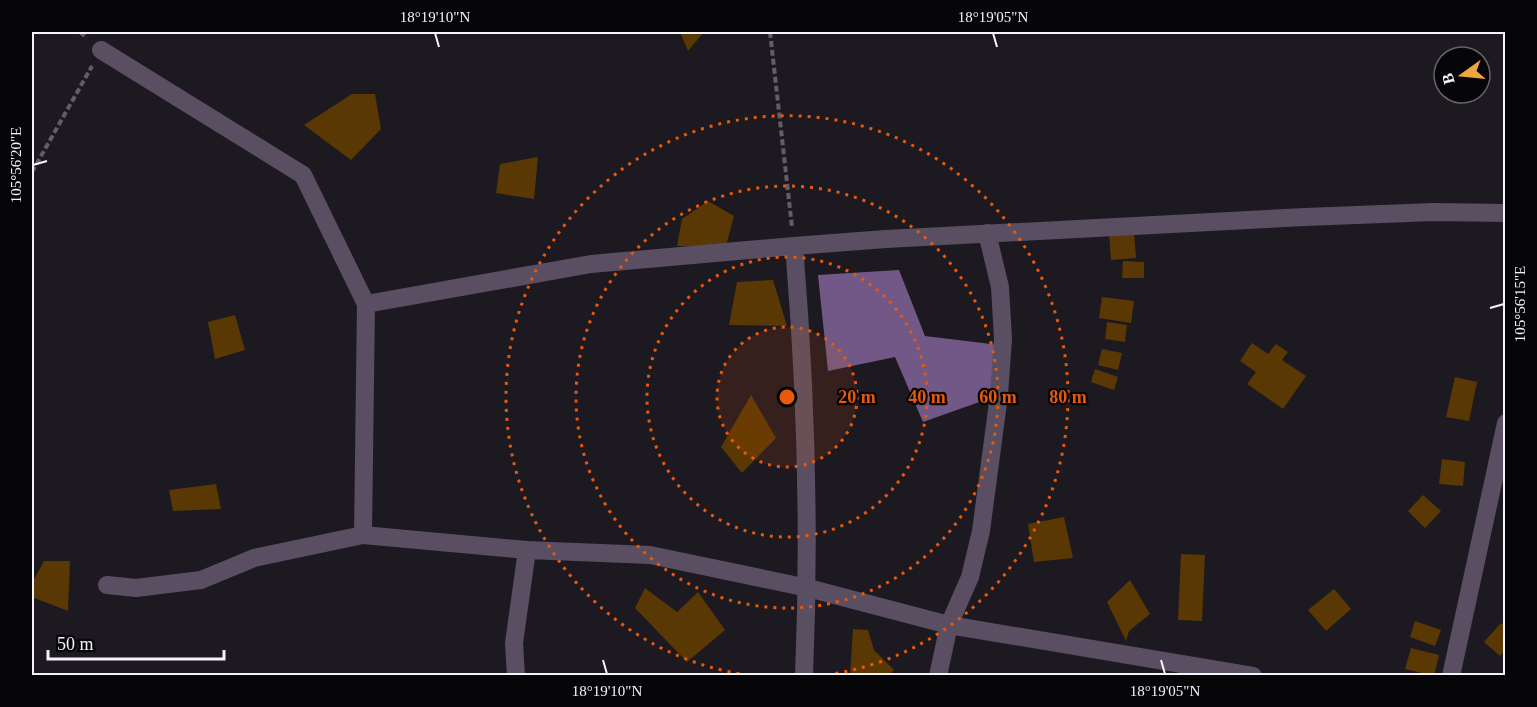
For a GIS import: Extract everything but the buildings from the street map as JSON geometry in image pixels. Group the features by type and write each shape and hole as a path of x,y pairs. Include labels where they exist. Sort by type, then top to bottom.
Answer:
{"street":[{"path":"101,50 303,175 366,304 363,535"},
{"path":"366,304 591,264 794,246 987,233 1434,212 1506,213"},
{"path":"938,675 949,625 970,577 981,531 999,395 1003,339 1000,287 987,233"},
{"path":"794,246 800,322 808,588 804,675"},
{"path":"1452,675 1506,423"},
{"path":"107,585 136,588 201,580 254,558 363,535 527,550 650,555 808,588 949,625 1253,675"},
{"path":"516,675 514,643 527,550"}],"path":[{"path":"770,32 794,246"},
{"path":"32,172 101,50"}],"shaded area":[{"path":"899,270 925,336 999,345 999,395 923,422 895,357 828,371 818,275"}]}
